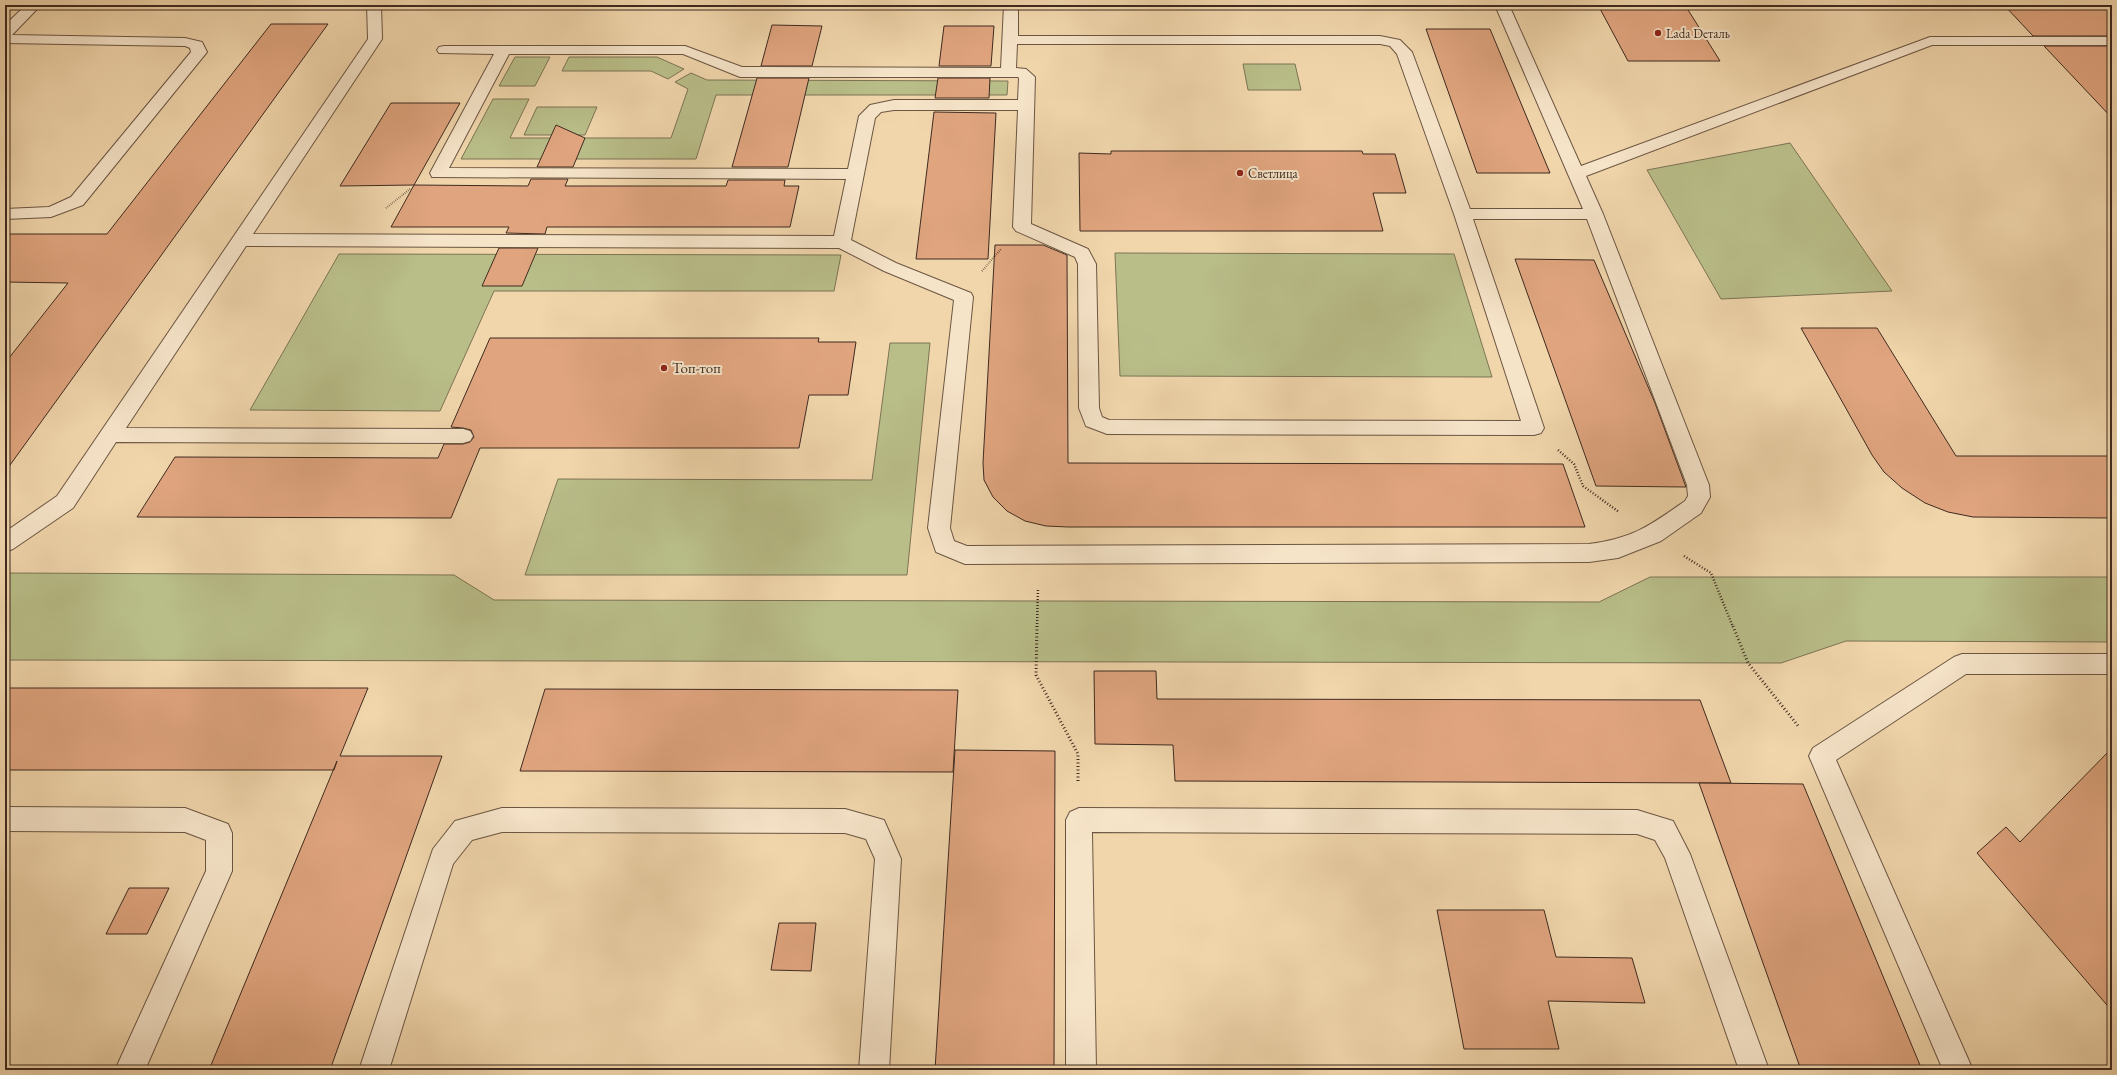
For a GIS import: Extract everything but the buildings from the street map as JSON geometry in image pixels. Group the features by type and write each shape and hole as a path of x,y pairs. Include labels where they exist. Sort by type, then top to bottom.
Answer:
{"lane":[{"path":"5,33 34,5"},
{"path":"5,543 65,502 375,39 374,5"},
{"path":"1008,72 1011,5"},
{"path":"241,240 842,242 890,267 964,297 939,528 944,546 965,555 1589,553 1618,549 1653,536 1693,507 1699,497 1698,485 1594,214 1502,5"},
{"path":"5,39 185,42 197,45 199,52 78,200 62,210 42,214 5,214"},
{"path":"444,50 685,50 740,72 1021,72 1027,77 1022,227 1082,253 1087,264 1089,408 1093,421 1107,427 1534,428 1463,214 1404,52 1395,43 1380,40 1010,40"},
{"path":"1576,174 1930,41 2112,41"},
{"path":"504,50 438,173 854,174"},
{"path":"842,242 854,174 867,116 876,108 894,104 1026,105"},
{"path":"1463,214 1594,214"},
{"path":"110,436 463,436"},
{"path":"1958,1070 1822,756 1962,664 2112,664"},
{"path":"5,819 184,820 219,833 219,871 130,1070"},
{"path":"374,1070 442,858 464,830 502,820 845,821 875,829 888,859 874,1070"},
{"path":"1081,1070 1079,820 1637,822 1664,830 1677,854 1754,1070"}],"path":[{"path":"344,240 414,186 438,173"},
{"path":"964,297 991,259 1022,227"},
{"path":"1534,428 1574,464 1583,486 1653,536 1711,573 1748,663 1822,756"},
{"path":"1038,591 1036,675 1078,754 1079,820"}],"green space":[{"path":"515,57 550,57 535,86 499,86"},
{"path":"569,57 657,57 684,69 668,79 651,71 562,71"},
{"path":"1243,64 1295,64 1301,90 1248,90"},
{"path":"691,73 707,80 1008,81 1007,95 716,95 696,159 461,159 493,99 529,99 510,138 671,138 688,89 675,82"},
{"path":"537,107 597,107 585,135 524,135"},
{"path":"1790,143 1892,291 1721,299 1647,170"},
{"path":"1115,253 1454,254 1492,377 1120,376"},
{"path":"339,254 841,255 834,291 494,291 440,411 250,410"},
{"path":"890,343 930,343 907,575 525,575 558,479 872,480"},
{"path":"5,573 454,575 494,600 1599,602 1650,577 2112,577 2112,642 1846,641 1781,663 5,660"}],"place":[{"name":"Lada Dеталь","path":"1658,33"},
{"name":"Светлица","path":"1240,173"},
{"name":"Топ-топ","path":"664,368"}]}
